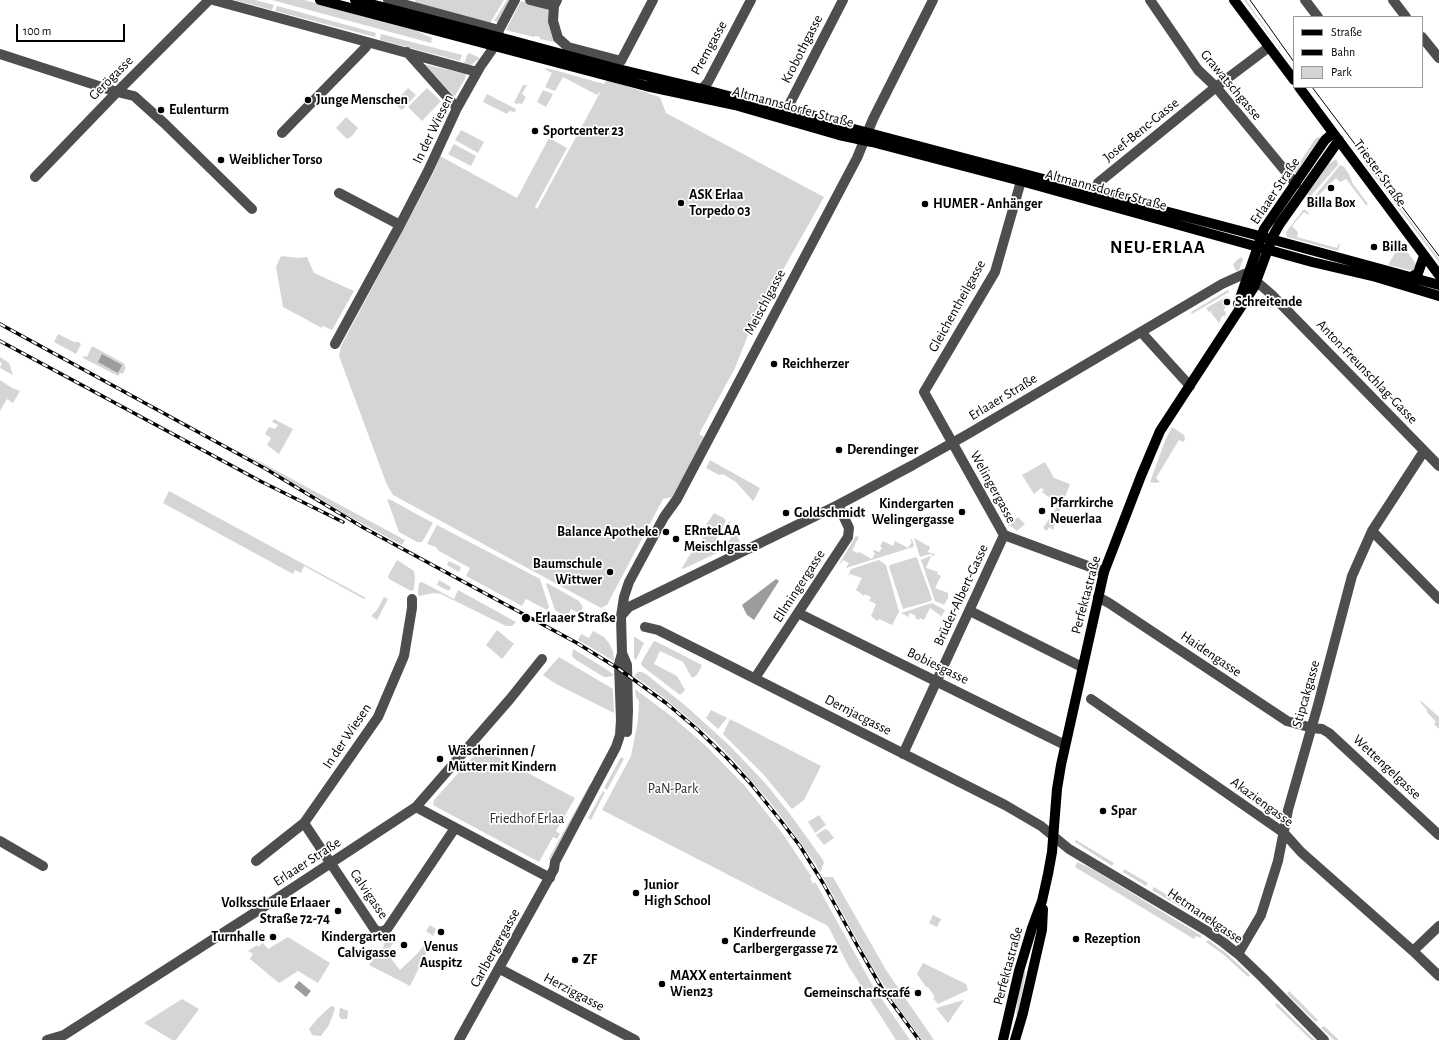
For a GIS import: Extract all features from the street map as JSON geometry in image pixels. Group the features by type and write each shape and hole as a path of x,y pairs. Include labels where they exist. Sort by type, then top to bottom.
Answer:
{"main road":[{"name":"Altmannsdorfer Straße","path":"320,0 497,38 646,86 735,105 839,135 866,136"},
{"name":"Altmannsdorfer Straße","path":"355,0 497,38 702,89 788,112 866,136 1264,243 1411,277 1439,285"},
{"path":"1234,0 1293,79"},
{"name":"Triester Straße","path":"1300,88 1439,276"},
{"name":"Erlaaer Straße","path":"1257,282 1267,224 1326,140 1336,136"},
{"name":"Erlaaer Straße","path":"1250,273 1264,243 1279,225 1336,136"},
{"name":"Altmannsdorfer Straße","path":"1264,243 1323,265 1376,277 1439,296"},
{"path":"1411,277 1418,273 1424,256"},
{"name":"Perfektastraße","path":"1230,323 1250,273"},
{"name":"Perfektastraße","path":"1003,1040 1019,971 1042,901 1052,855 1059,777 1104,572 1156,440 1165,423 1257,282"},
{"name":"Perfektastraße","path":"1014,1040 1024,1009 1042,930 1042,901"}],"street":[{"name":"Gerögasse","path":"35,177 209,0"},
{"path":"213,0 477,72"},
{"name":"Altmannsdorfer Straße","path":"388,0 497,38"},
{"name":"In der Wiesen","path":"335,344 400,225 428,171 457,108 497,38 515,0"},
{"path":"530,0 553,2 553,21 558,38 568,47 621,61 653,0"},
{"name":"Premgasse","path":"702,89 708,82 750,0"},
{"name":"Krobothgasse","path":"788,112 790,104 844,0"},
{"name":"Meischlgasse","path":"621,616 625,591 636,566 664,516 680,492 857,158 866,136 933,0"},
{"name":"Grawatschgasse","path":"1150,0 1198,70 1216,87 1296,184"},
{"path":"1305,0 1317,16"},
{"path":"1393,0 1405,16"},
{"path":"1423,38 1439,58"},
{"path":"282,133 366,47 367,42"},
{"name":"Josef-Benc-Gasse","path":"1094,197 1098,184 1216,87 1269,47"},
{"path":"407,52 457,108"},
{"path":"0,54 117,92 134,96 164,123 252,209"},
{"name":"Gleichentheilgasse","path":"952,443 924,392 995,272 1022,177"},
{"path":"339,192 400,225"},
{"name":"Erlaaer Straße","path":"621,616 629,607 838,505 952,443 1222,284 1244,274 1250,273"},
{"name":"Anton-Freunschlag-Gasse","path":"1257,282 1271,294 1439,466"},
{"path":"1141,332 1190,386"},
{"name":"Welingergasse","path":"952,443 1004,535 1104,572"},
{"name":"Stipcakgasse","path":"1238,954 1261,915 1278,861 1288,810 1312,728 1352,576 1372,531 1424,451"},
{"name":"Ellmingergasse","path":"755,678 848,537 849,528 838,505"},
{"path":"1372,531 1439,599"},
{"name":"Brüder-Albert-Gasse","path":"903,754 1004,535"},
{"name":"Haidengasse","path":"1098,597 1287,721 1312,728"},
{"name":"In der Wiesen","path":"256,861 304,822 381,712 404,656 412,608 412,599"},
{"path":"970,611 1082,667"},
{"name":"Bobiesgasse","path":"798,613 1065,745"},
{"name":"Carlbergergasse","path":"460,1040 552,873 556,862 616,747 620,735 621,720 621,616"},
{"name":"Dernjacgasse","path":"645,627 658,630 1005,805 1054,836"},
{"name":"Erlaaer Straße","path":"47,1040 64,1035 416,807 510,699 542,659"},
{"name":"Akaziengasse","path":"1091,699 1284,833 1301,852 1413,951 1439,976"},
{"name":"Wettengelgasse","path":"1312,728 1322,729 1329,734 1439,835"},
{"path":"416,807 455,828 552,873"},
{"name":"Calvigasse","path":"304,822 375,930 381,932 387,929 455,828"},
{"name":"Hetmanekgasse","path":"1054,836 1069,849 1206,931 1238,954 1324,1040"},
{"path":"0,841 43,866"},
{"path":"1413,951 1439,926"},
{"name":"Herziggasse","path":"500,969 635,1040"}],"green space":[{"path":"234,0 255,0 274,5 272,10"},
{"path":"272,0 304,0 415,30 432,38 431,43"},
{"path":"415,0 504,0 490,23 416,4"},
{"path":"507,0 510,0 498,22 494,21"},
{"path":"1244,0 1246,0 1293,67"},
{"path":"521,1 550,10 559,43 540,39 540,37 534,37 506,30"},
{"path":"277,6 376,33 375,37 275,11"},
{"path":"381,34 462,55 460,61 380,40"},
{"path":"469,53 480,58 471,65 464,64"},
{"path":"424,64 465,74 466,77 455,96 454,96"},
{"path":"547,68 604,84 607,80 660,97 666,113 824,197 752,325 735,368 699,434 706,438 673,497 663,499 607,605 601,608 393,495 387,485 339,356 341,346 433,174 440,156 517,198 549,138 567,148 535,207 537,209 601,91 597,95 563,77 555,91 545,87 552,73 546,70"},
{"path":"523,85 527,85 522,94 526,97 522,104 514,103"},
{"path":"408,88 416,95 402,110 394,103"},
{"path":"427,88 441,101 422,121 408,107"},
{"path":"543,90 553,94 546,107 537,102"},
{"path":"487,94 516,109 515,112 509,111 507,114 483,102"},
{"path":"346,117 358,128 352,136 347,139 336,128"},
{"path":"461,130 484,142 478,153 455,140"},
{"path":"1318,137 1321,138 1300,167 1301,169 1298,173 1295,173 1295,170 1315,139"},
{"path":"454,144 476,156 471,166 448,154"},
{"path":"1336,159 1338,165 1308,199 1307,195 1328,164"},
{"path":"1367,164 1439,259 1439,262 1366,165"},
{"path":"1340,165 1344,167 1353,184 1368,204 1366,205 1346,179 1340,182 1336,178 1311,203 1314,207 1309,203"},
{"path":"1304,209 1309,213 1309,215 1304,212 1292,226 1298,232 1297,237 1337,248 1339,243 1338,251 1287,237 1286,232"},
{"path":"1401,243 1416,264 1413,271 1388,265"},
{"path":"281,256 298,258 307,257 314,273 354,291 332,330 323,326 322,328 283,307 276,267"},
{"path":"1241,257 1243,259 1242,262 1239,270 1236,271 1233,264"},
{"path":"1228,290 1229,292 1192,314 1191,312"},
{"path":"1224,298 1227,298 1228,300 1224,310 1226,313 1225,316 1222,316 1219,323 1211,313 1212,312 1209,312 1206,308"},
{"path":"58,334 81,344 76,354 54,342"},
{"path":"92,346 125,364 124,366 126,367 123,374 120,373 118,376 83,358 84,356 87,357"},
{"path":"0,357 9,363 13,375 0,368 2,363 0,362"},
{"path":"0,380 12,388 20,391 13,403 7,399 0,411"},
{"path":"274,419 293,429 279,454 267,445 271,438 265,434 269,427 275,429 278,425 272,422"},
{"path":"1172,427 1184,435 1184,442 1179,440 1156,478 1160,482 1150,482 1165,441"},
{"path":"240,451 405,540 402,545 350,517"},
{"path":"710,460 760,488 754,500 753,501 736,482 723,474 719,475 706,468"},
{"path":"1045,462 1054,478 1070,484 1053,530 1049,527 1047,531 1043,528 1057,507 1053,503 1055,500 1053,498 1051,499 1042,492 1044,490 1041,488 1034,494 1022,475"},
{"path":"169,491 366,598 364,599 304,566 301,573 295,570 293,574 163,503"},
{"path":"387,499 433,523 422,542 417,542 399,532"},
{"path":"714,513 724,518 726,521 714,544 715,545 717,543 726,547 732,535 727,524 729,521 740,542 683,569 682,568 695,546 698,547 703,538 700,536 706,527 709,529 710,528 706,525"},
{"path":"1018,517 1025,524 1017,531 1009,525"},
{"path":"437,525 540,579 549,607 547,610 526,599 522,606 466,576 470,568 439,551 436,547 427,544"},
{"path":"856,536 859,537 852,550 872,559 875,553 873,552 874,550 879,552 882,548 880,546 883,541 893,546 895,541 908,548 912,542 910,541 912,539 914,546 913,547 846,568 849,563 843,560 839,564"},
{"path":"914,538 930,547 928,552 933,554 935,553 934,556 930,554 920,557"},
{"path":"930,556 926,568 938,572 937,574 941,576 935,588 948,593 948,598 944,605 935,601 921,560"},
{"path":"916,557 932,599 931,601 903,609 889,567 890,565"},
{"path":"397,560 414,571 414,589 412,591 389,579 388,576"},
{"path":"879,560 886,565 899,612 892,625 879,619 877,621 871,616 876,604 870,601 869,602 871,597 865,594 864,596 856,590 862,578 850,574 848,577 851,569"},
{"path":"449,561 461,567 459,572 447,565"},
{"path":"439,580 451,587 449,591 437,585"},
{"path":"422,582 454,599 458,590 516,622 512,626 506,626 441,594 434,593 419,596 419,583"},
{"path":"547,583 579,601 583,607 580,614 571,609 567,617 555,610 546,584"},
{"path":"384,597 388,599 377,620 371,616 377,610"},
{"path":"932,603 945,610 940,619 941,616 930,608 924,620 915,618 916,616 910,613 907,618 907,616 901,613"},
{"path":"497,630 514,644 502,659 486,645"},
{"path":"593,631 604,637 609,643 613,651 614,661 578,640 581,634 589,638"},
{"path":"634,637 644,643 636,660 634,658"},
{"path":"655,641 702,665 697,675 692,678 683,662 660,651 654,664 677,676 685,690 680,695 642,666 641,663"},
{"path":"573,649 614,675 604,677 576,660 572,656"},
{"path":"559,657 613,689 614,713 556,684 543,675"},
{"path":"638,672 646,674 687,707 730,746 766,784 823,860 824,863 820,873 817,866 789,827 770,802 740,768 741,767 711,737 663,697 634,676"},
{"name":"PaN-Park","path":"635,689 675,719 706,746 744,785 765,811 785,837 812,877 810,878 813,884 815,882 874,988 910,1040 896,1040 849,967 828,926 602,810 631,756 638,721 639,701 636,697"},
{"path":"1421,701 1439,717 1439,729 1434,724 1436,722 1427,712 1420,702"},
{"path":"711,710 727,718 718,729 706,718"},
{"path":"730,719 821,766 804,800 792,809 764,775 723,734"},
{"name":"Friedhof Erlaa","path":"481,748 575,798 556,831 560,834 557,839 553,837 539,862 433,805 434,800"},
{"path":"621,757 624,759 607,790 604,788"},
{"path":"590,784 593,785 551,862 549,858"},
{"path":"603,791 605,792 591,820 588,818"},
{"path":"819,815 826,825 815,833 808,822"},
{"path":"825,829 828,830 834,838 824,845 816,835"},
{"path":"1076,840 1114,863 1112,866 1075,842"},
{"path":"1077,862 1092,869 1202,936 1200,938 1196,936 1194,939 1075,867"},
{"path":"1124,869 1148,883 1146,886 1123,872"},
{"path":"823,877 833,877 886,970 934,1040 922,1040 896,1005 867,958"},
{"path":"1154,887 1218,926 1237,940 1231,941 1225,938 1224,934 1209,924 1152,890"},
{"path":"933,915 941,919 937,927 929,923"},
{"path":"430,925 436,929 433,936 426,931"},
{"path":"288,937 330,963 318,983 298,971 279,983 250,959 253,954 248,951 257,945 258,947 263,943 268,949"},
{"path":"388,938 394,942 385,955 388,957 389,956 400,970 417,954 424,945 424,942 430,946 410,986 369,965 384,946 383,945"},
{"path":"1208,940 1226,953 1250,975 1248,977 1224,955 1206,942"},
{"path":"923,963 966,984 968,990 938,1004 933,998 935,997 928,987 926,987 917,974"},
{"path":"1023,971 1026,971 1018,1015 1016,1014 1019,987"},
{"path":"1289,991 1318,1020 1316,1022 1287,994"},
{"path":"182,999 199,1009 176,1040 172,1040 144,1023"},
{"path":"964,1000 948,1023 936,1008"},
{"path":"1277,1003 1315,1040 1311,1040 1275,1005"},
{"path":"333,1006 335,1009 329,1025 321,1036 312,1035 309,1029 318,1018"},
{"path":"340,1008 348,1011 347,1019 341,1019 339,1016"},
{"path":"1324,1026 1339,1040 1334,1040 1321,1028"}],"shaded area":[{"path":"102,354 122,365 118,373 98,362"},
{"path":"776,579 779,581 754,620 747,615 742,605"},
{"path":"299,981 311,991 306,997 294,987"}],"tram line":[{"path":"1250,0 1293,61"},
{"path":"1313,88 1439,256"}],"railway":[{"path":"0,324 266,469 364,528 577,643 619,669 666,703 697,729 728,759 751,784 800,846 823,883 884,992 919,1040"},
{"path":"0,341 262,482 343,522"}],"place":[{"name":"Junge Menschen","path":"308,100"},
{"name":"Eulenturm","path":"161,110"},
{"name":"Sportcenter 23","path":"535,131"},
{"name":"Weiblicher Torso","path":"221,160"},
{"name":"Billa Box","path":"1331,188"},
{"name":"ASK Erlaa Torpedo 03","path":"681,203"},
{"name":"HUMER - Anhänger","path":"925,204"},
{"name":"Billa","path":"1374,247"},
{"name":"Schreitende","path":"1227,302"},
{"name":"Reichherzer","path":"774,364"},
{"name":"Derendinger","path":"839,450"},
{"name":"Pfarrkirche Neuerlaa","path":"1042,511"},
{"name":"Kindergarten Welingergasse","path":"962,512"},
{"name":"Goldschmidt","path":"786,513"},
{"name":"Balance Apotheke","path":"666,532"},
{"name":"ERnteLAA Meischlgasse","path":"676,539"},
{"name":"Baumschule Wittwer","path":"610,572"},
{"name":"Erlaaer Straße","path":"526,618"},
{"name":"Wäscherinnen / Mütter mit Kindern","path":"440,759"},
{"name":"Spar","path":"1103,811"},
{"name":"Junior High School","path":"636,893"},
{"name":"Volksschule Erlaaer Straße 72-74","path":"338,911"},
{"name":"Venus Auspitz","path":"441,932"},
{"name":"Turnhalle","path":"273,937"},
{"name":"Rezeption","path":"1076,939"},
{"name":"Kinderfreunde Carlbergergasse 72","path":"725,941"},
{"name":"Kindergarten Calvigasse","path":"404,945"},
{"name":"ZF","path":"575,960"},
{"name":"MAXX entertainment Wien23","path":"662,984"},
{"name":"Gemeinschaftscafé","path":"918,993"}],"district":[{"name":"NEU-ERLAA","path":"1158,248"}]}
